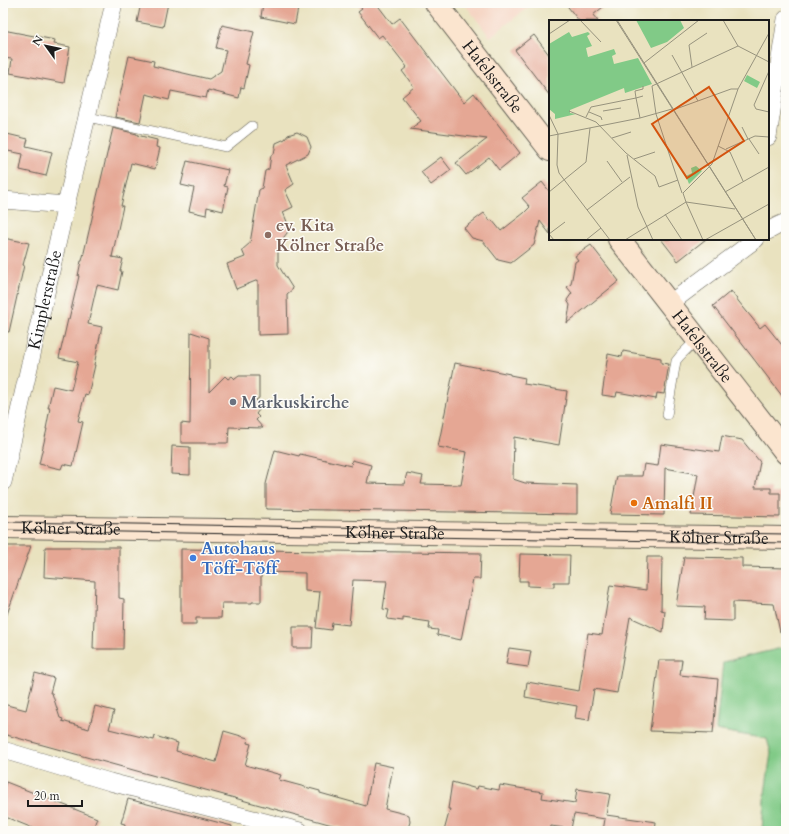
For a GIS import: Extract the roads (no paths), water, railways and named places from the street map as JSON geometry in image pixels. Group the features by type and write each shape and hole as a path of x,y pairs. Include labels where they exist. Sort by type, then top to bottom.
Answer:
{"main road":[{"name":"Hafelsstraße","path":"436,3 549,149"},
{"name":"Hafelsstraße","path":"620,240 786,453"},
{"name":"Kölner Straße","path":"3,527 786,538"}],"street":[{"name":"Kimplerstraße","path":"3,482 114,3"},
{"path":"769,130 786,19"},
{"path":"3,200 66,205"},
{"path":"769,230 779,224 786,222"},
{"path":"669,304 755,240"},
{"path":"3,750 110,782 300,831"}],"lane":[{"path":"88,117 226,147 252,126"},
{"path":"667,415 676,361 697,339"}],"tram line":[{"path":"3,522 786,534"},
{"path":"3,530 786,543"}],"place":[{"name":"ev. Kita Kölner Straße","path":"268,235"},
{"name":"Markuskirche","path":"233,402"},
{"name":"Amalfi II","path":"634,503"},
{"name":"Autohaus Töff-Töff","path":"193,558"}]}
